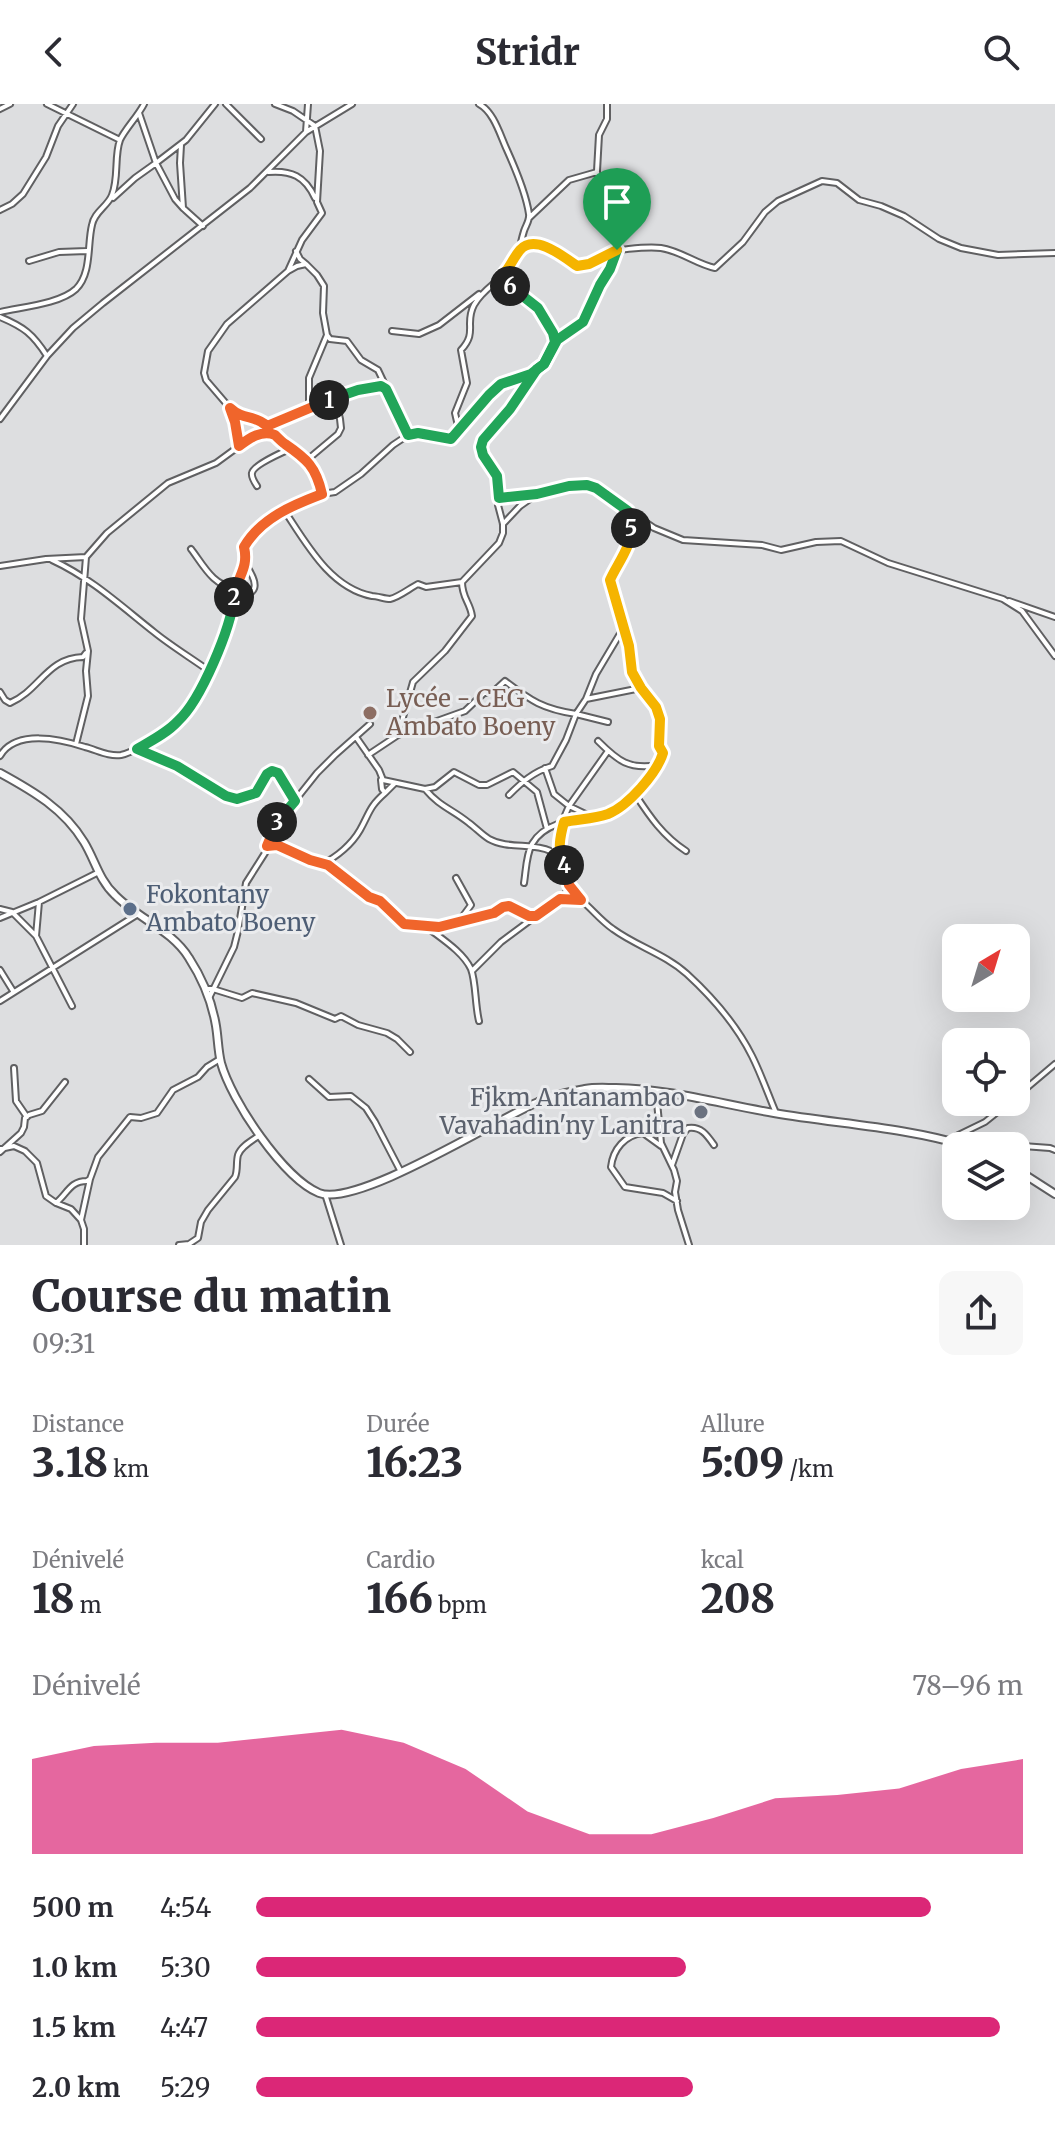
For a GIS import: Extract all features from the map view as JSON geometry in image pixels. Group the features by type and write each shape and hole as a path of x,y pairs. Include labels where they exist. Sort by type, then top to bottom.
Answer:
{"street":[{"path":"0,109 10,104"},
{"path":"47,104 120,140"},
{"path":"0,210 23,194 46,157 58,126 73,104"},
{"path":"111,199 120,140 144,104"},
{"path":"0,314 63,298 76,289 84,278 87,266 93,219 135,178 181,144 214,106 225,104 261,139"},
{"path":"275,104 293,111 315,126 320,151 317,202"},
{"path":"306,132 308,104"},
{"path":"0,419 47,356 73,328 250,188 306,132 352,104"},
{"path":"479,104 494,122 515,166 530,217"},
{"path":"234,602 249,596 256,586 256,579 246,565 244,547 248,539 271,518 322,494 335,492 408,435 418,433 451,439 501,384 531,374 544,364 562,335 583,322 617,250 597,172 599,135 607,119 607,104"},
{"path":"139,113 156,163 175,199 203,226"},
{"path":"181,144 183,208"},
{"path":"266,173 281,171 308,183 322,213 296,251 288,271"},
{"path":"392,331 419,334 439,325 511,267 530,217 569,180 597,172"},
{"path":"520,250 527,244 538,245 577,266 589,264 617,250 661,248 715,268 743,242 765,212 778,201 822,181 830,181 859,200 904,216 939,239 961,248 998,255 1055,253"},
{"path":"29,261 59,252 87,251"},
{"path":"296,251 324,286 323,313 327,335 309,378 309,408"},
{"path":"306,264 288,271 227,324 208,351 204,373 206,380 230,408 241,417 256,418 307,460 322,494"},
{"path":"502,276 515,292 538,308 555,342"},
{"path":"459,432 455,413 467,383 461,350 469,342 470,314 484,290"},
{"path":"0,314 23,327 47,356"},
{"path":"327,335 330,339 347,341 361,360 376,367 408,435"},
{"path":"284,510 328,570 348,588 361,594 390,599 418,584 433,586 462,582 499,543 503,533 497,476 483,455 483,440 510,409 537,369"},
{"path":"76,745 88,696 88,651 81,619 86,557 107,533 168,483 216,463 267,426 358,390 381,386 386,389"},
{"path":"307,460 341,428 335,398"},
{"path":"230,408 239,446"},
{"path":"252,436 275,435"},
{"path":"257,486 251,476 257,466 292,448"},
{"path":"499,498 587,485 654,528 683,540 762,545 781,550 816,542 841,541 888,563 1055,617"},
{"path":"503,524 537,494"},
{"path":"524,883 531,845 547,829 564,822 610,813 649,779 663,753 659,746 660,719 656,707 632,672 629,646 610,580 632,534 628,511"},
{"path":"191,549 216,581 224,587 236,587"},
{"path":"0,566 86,557"},
{"path":"50,559 71,568 110,594 152,630 205,668 207,673"},
{"path":"0,755 10,744 22,739 76,745 119,755 137,749 177,723 201,689 225,636 236,587 246,565"},
{"path":"398,735 413,682 445,651 472,616 464,598 462,582"},
{"path":"1003,599 1022,611 1055,656"},
{"path":"509,795 537,771 552,766 596,674 624,627"},
{"path":"0,692 10,703 19,699 57,663 65,658 83,657 88,651"},
{"path":"368,755 398,735 465,711 484,693 492,693 505,681 533,702 553,710 608,722"},
{"path":"586,699 641,688"},
{"path":"209,998 234,947 246,883 274,827 317,773 370,724"},
{"path":"356,737 379,770 385,793"},
{"path":"598,741 626,764 636,767 658,765"},
{"path":"137,749 177,766 207,786 237,799 256,793 272,771 278,773 295,801"},
{"path":"562,862 559,841 569,806 608,751"},
{"path":"545,768 554,794 569,806 592,817"},
{"path":"381,777 425,789 435,787 454,772 479,785 487,785 513,772 537,792 547,829"},
{"path":"0,773 67,817 116,897 181,945 209,998 220,1059 242,1109 292,1173 318,1192 341,1193 373,1185 539,1101 588,1088 656,1092 942,1139"},
{"path":"322,864 341,852 354,838 370,807 395,783"},
{"path":"425,789 434,800 467,820 489,839 507,844 531,845 556,854 568,875 568,892 501,942 472,971"},
{"path":"635,794 656,826 686,851"},
{"path":"267,846 277,845 328,865 369,897 380,901 404,924 439,927 509,906 529,916 536,916"},
{"path":"0,918 99,872"},
{"path":"456,878 471,905 460,921"},
{"path":"569,885 613,929 634,943 669,959 706,994 752,1055 776,1113"},
{"path":"560,899 581,900"},
{"path":"36,936 39,902"},
{"path":"0,909 12,912 36,936 72,1006"},
{"path":"0,1001 138,914"},
{"path":"426,926 466,960 472,971 479,1021"},
{"path":"0,970 13,991"},
{"path":"205,989 242,998 252,993 296,1003 335,1019 345,1017 358,1025 387,1033 410,1052"},
{"path":"81,1220 98,1157 130,1117 141,1118 157,1113 173,1090 198,1077 220,1059"},
{"path":"1030,1085 1055,1064"},
{"path":"14,1068 16,1101 27,1117"},
{"path":"309,1079 329,1097 351,1096 366,1108 401,1172"},
{"path":"1,1150 21,1133 27,1117 42,1111 65,1082"},
{"path":"656,1092 661,1143 677,1181 675,1192 689,1245"},
{"path":"658,1115 643,1133 626,1139 615,1150 611,1167 625,1187 663,1193 677,1201"},
{"path":"964,1132 992,1116"},
{"path":"672,1165 688,1128 702,1130 714,1145"},
{"path":"643,1133 664,1149"},
{"path":"179,1245 189,1244 198,1238 201,1222 208,1210 238,1171 238,1156 247,1144 260,1135"},
{"path":"1,1150 14,1146 25,1151 37,1163 46,1196 71,1209 81,1220 84,1245"},
{"path":"1030,1146 1055,1150"},
{"path":"1030,1178 1055,1194"},
{"path":"56,1203 74,1183 90,1179"},
{"path":"325,1194 341,1245"}],"place":[{"name":"Lycée - CEG Ambato Boeny","path":"370,713"},
{"name":"Fokontany Ambato Boeny","path":"130,909"},
{"name":"Fjkm Antanambao Vavahadin'ny Lanitra","path":"701,1112"}],"route":[{"path":"617,250 583,322 562,335 552,346 544,364 537,369 531,374 501,384 451,439 418,433 408,435 386,389 381,386 342,395 267,426 256,418 241,417 230,408 239,446 252,436 275,435 310,464 322,494 295,504 271,518 248,539 244,547 246,565 236,585 225,636 201,689 177,723 137,749 177,766 207,786 237,799 256,793 267,774 272,771 278,773 295,801 274,827 267,846 277,845 328,865 369,897 380,901 404,924 439,927 509,906 529,916 536,916 560,899 581,900 569,885 562,862 559,841 564,822 610,813 641,789 663,753 659,746 660,719 656,707 632,672 629,646 610,580 632,534 628,511 587,485 499,498 497,476 481,447 483,440 544,364 547,357 552,346 555,342 538,308 515,292 502,276 527,244 552,250 577,266 589,264 617,250"}]}
